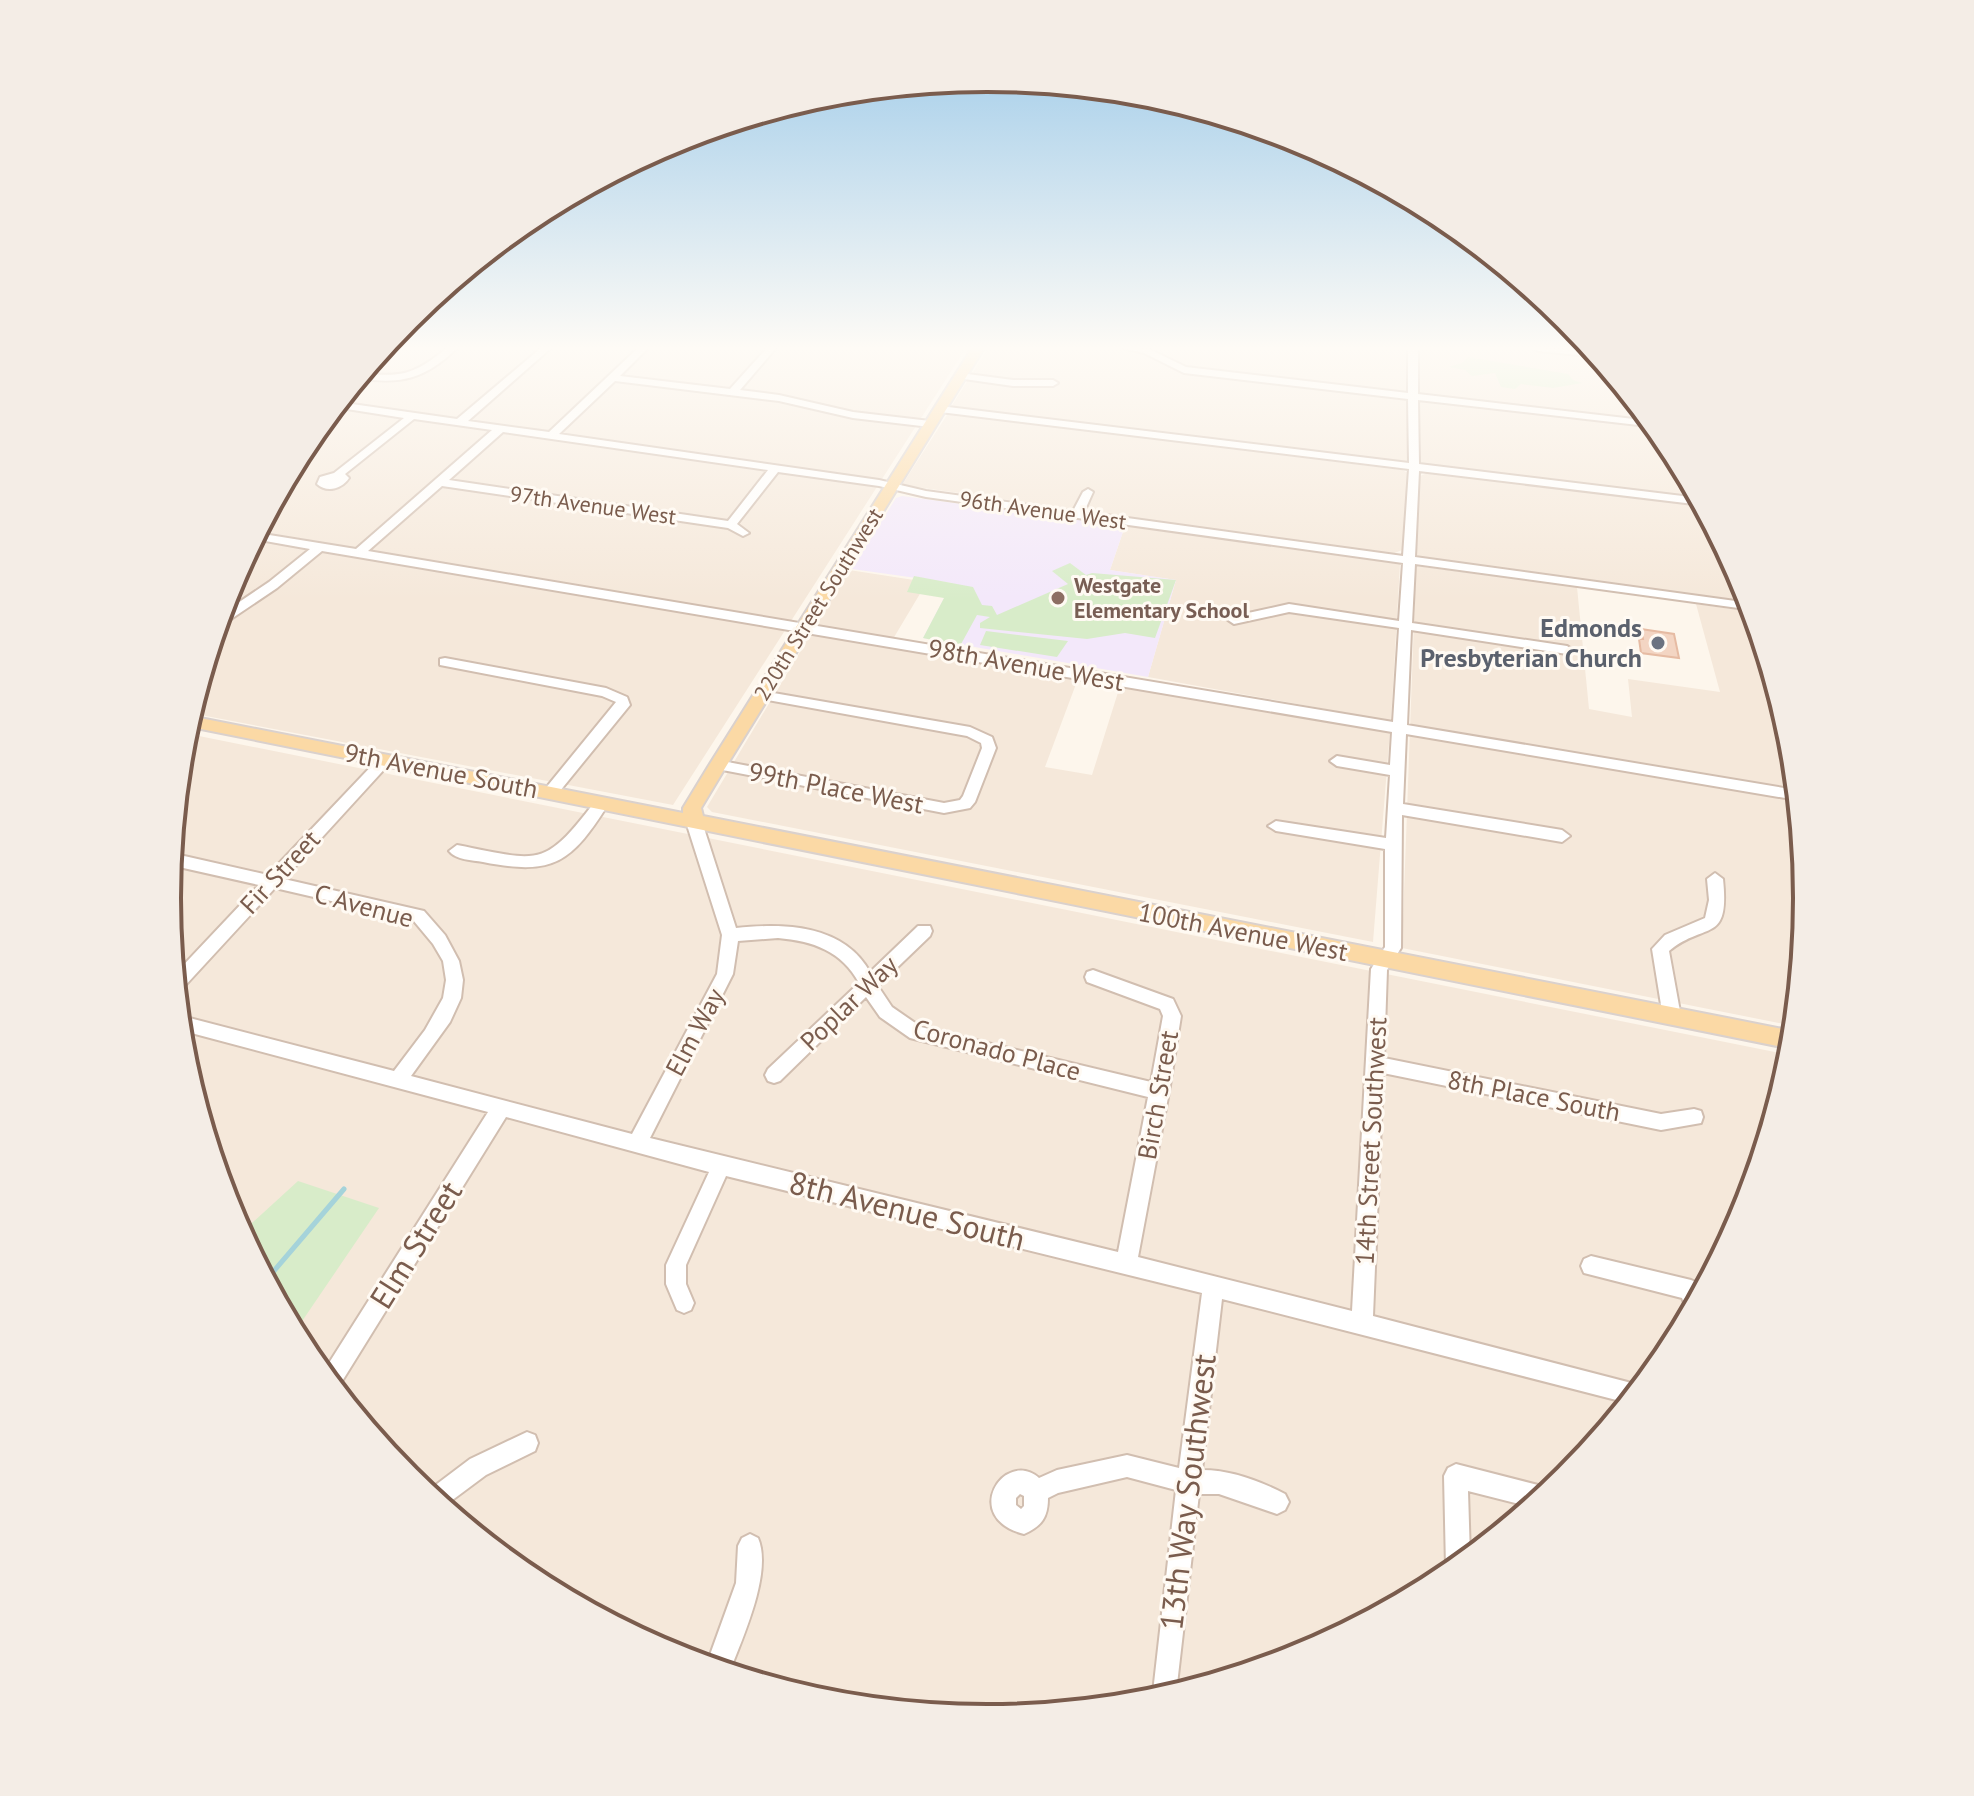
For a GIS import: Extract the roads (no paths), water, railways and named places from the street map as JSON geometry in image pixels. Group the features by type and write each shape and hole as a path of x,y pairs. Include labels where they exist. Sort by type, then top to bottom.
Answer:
{"main road":[{"name":"220th Street Southwest","path":"694,822 692,808 717,765 925,432"},
{"name":"9th Avenue South","path":"200,723 694,822"},
{"name":"100th Avenue West","path":"694,822 1781,1038"}],"street":[{"path":"338,475 392,432"},
{"path":"358,554 497,432"},
{"name":"96th Avenue West","path":"520,432 1077,514 1738,605"},
{"path":"551,436 556,432"},
{"path":"1123,432 1688,500"},
{"name":"14th Street Southwest","path":"1362,1324 1379,969 1393,948 1393,845 1410,560 1414,432"},
{"path":"731,525 775,468"},
{"name":"97th Avenue West","path":"440,482 731,525 743,533"},
{"path":"1077,514 1088,492"},
{"name":"98th Avenue West","path":"266,538 1786,793"},
{"path":"234,611 273,585 319,547"},
{"path":"1234,620 1289,608 1567,650"},
{"path":"445,662 606,692 622,700 623,705 550,793"},
{"name":"99th Place West","path":"717,765 934,806 955,807 970,798 986,756 987,740 970,732 762,695"},
{"name":"Fir Street","path":"185,974 385,760"},
{"path":"1337,761 1397,771"},
{"path":"457,851 532,865 551,861 570,847 602,803"},
{"path":"1395,808 1562,836"},
{"name":"Elm Way","path":"637,1144 725,974 730,935 694,822"},
{"path":"1276,826 1393,845"},
{"name":"C Avenue","path":"182,862 418,915 442,939 457,982 447,1010 399,1078"},
{"path":"1672,1017 1660,949 1669,939 1708,925 1720,905 1715,879"},
{"name":"Coronado Place","path":"730,935 772,930 802,934 832,943 854,961 884,1011 916,1033 1160,1092"},
{"name":"Poplar Way","path":"774,1075 924,931"},
{"name":"Birch Street","path":"1093,977 1167,1004 1172,1016 1126,1264"},
{"name":"8th Avenue South","path":"191,1025 721,1166 1126,1264 1624,1391"},
{"name":"8th Place South","path":"1375,1064 1661,1122 1694,1117"},
{"name":"Elm Street","path":"336,1372 502,1107"},
{"path":"684,1303 676,1284 676,1265 721,1166"},
{"path":"1591,1266 1691,1290"},
{"name":"13th Way Southwest","path":"1165,1684 1213,1286"},
{"path":"443,1492 493,1457 527,1443"},
{"path":"1036,1491 1057,1482 1127,1466 1189,1482 1219,1482 1277,1502"},
{"path":"1458,1552 1456,1476 1528,1494"},
{"path":"722,1659 748,1583 750,1546"}],"waterway":[{"path":"273,1272 344,1189"}],"place":[{"name":"Westgate Elementary School","path":"1058,598"},
{"name":"Edmonds Presbyterian Church","path":"1658,643"}]}
